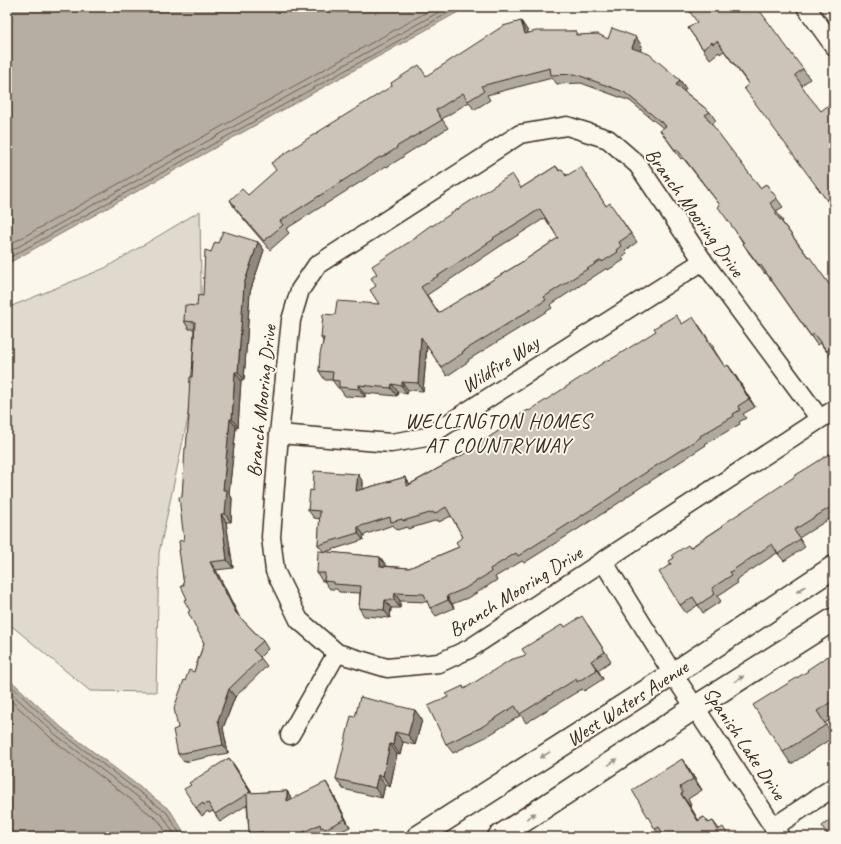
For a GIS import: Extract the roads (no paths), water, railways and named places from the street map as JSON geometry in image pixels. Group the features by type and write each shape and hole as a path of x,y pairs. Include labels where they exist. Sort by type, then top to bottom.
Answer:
{"street":[{"path":"806,7 834,46"},
{"name":"Branch Mooring Drive","path":"567,126 608,139 638,164 702,261 827,415 469,650 439,663 387,668 338,653 299,620 275,571 271,537 279,434 291,320 300,290 317,265 520,134 567,126"},
{"name":"Wildfire Way","path":"279,434 390,443 427,436 702,261"},
{"name":"Spanish Lake Drive","path":"603,561 694,708 777,832"},
{"name":"West Waters Avenue","path":"418,837 673,674 834,567"},
{"name":"West Waters Avenue","path":"499,837 694,708 834,618"},
{"path":"290,735 338,653"},
{"path":"777,832 834,787"}],"water":[{"path":"7,7 467,7 7,264"},
{"path":"7,677 62,728 170,810 187,837 7,837"}],"district":[{"name":"WELLINGTON HOMES AT COUNTRYWAY","path":"498,433"}]}
